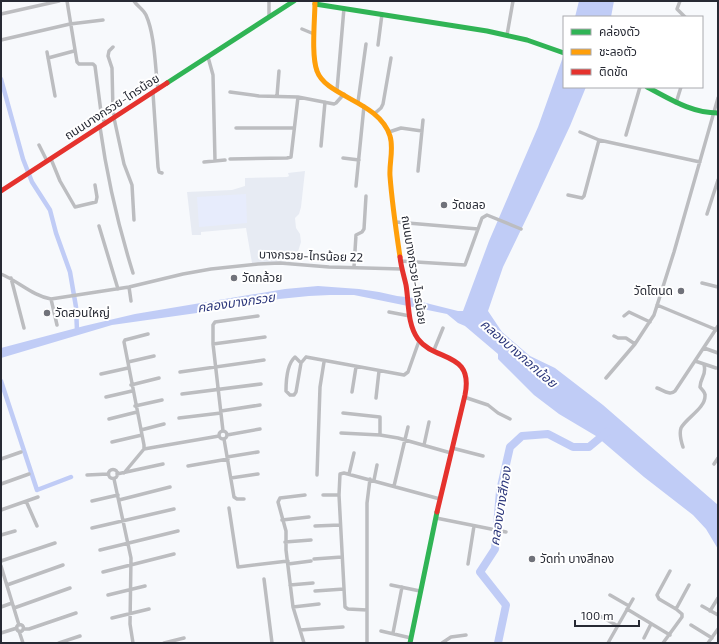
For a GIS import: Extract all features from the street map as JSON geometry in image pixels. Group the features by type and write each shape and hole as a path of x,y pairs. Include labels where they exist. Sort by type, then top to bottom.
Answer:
{"main road":[{"name":"ถนนบางกรวย-ไทรน้อย","path":"1,191 294,1"},
{"path":"388,132 382,122 374,114 358,102 337,90 320,77 315,70 314,2 507,35 527,40 563,53"},
{"path":"649,88 676,103 693,110 716,113"},
{"name":"ถนนบางกรวย-ไทรน้อย","path":"388,132 390,141 390,174 400,260 410,315 415,333 419,341 452,358 460,366 466,381 464,397 440,499 411,640"}],"street":[{"path":"1,14 59,1"},
{"path":"67,1 74,51 78,64 93,64 95,66 103,125 103,149 112,197 133,272"},
{"path":"134,1 142,8 147,17 156,59 158,89"},
{"path":"268,17 269,1"},
{"path":"507,35 513,1"},
{"path":"680,1 677,10 684,16"},
{"path":"337,90 344,8"},
{"path":"378,46 382,14"},
{"path":"1,40 70,24 103,20"},
{"path":"302,29 314,34"},
{"path":"358,102 366,44"},
{"path":"113,47 109,51 108,56 112,68 113,112 124,164 132,185 134,220"},
{"path":"48,58 74,51"},
{"path":"47,52 55,96"},
{"path":"208,56 212,75 215,161"},
{"path":"374,114 383,104 391,58"},
{"path":"277,96 279,71"},
{"path":"626,135 640,88"},
{"path":"676,103 681,88"},
{"path":"230,92 259,96 298,97 336,103 344,94"},
{"path":"152,93 158,167 159,172 162,173"},
{"path":"230,159 291,157 298,97"},
{"path":"606,378 635,344 650,322 657,305 716,113 718,98"},
{"path":"322,146 325,102"},
{"path":"356,186 364,106"},
{"path":"418,171 423,120"},
{"path":"236,128 294,128"},
{"path":"388,132 401,128 422,131"},
{"path":"580,132 599,140 700,162"},
{"path":"568,196 582,198 584,196 599,140"},
{"path":"39,144 75,206 96,202 97,197 95,185"},
{"path":"343,158 359,160"},
{"path":"204,162 225,160"},
{"path":"707,214 717,189 718,180"},
{"path":"354,267 356,235 364,229 366,196"},
{"path":"400,260 465,265 482,218 487,214 521,228"},
{"path":"396,222 478,229"},
{"path":"99,226 118,289"},
{"name":"บางกรวย-ไทรน้อย 22","path":"51,299 129,287 197,271 258,264 280,263 402,269"},
{"path":"1,274 11,278 39,296 51,299 57,325"},
{"path":"11,278 24,328"},
{"path":"702,283 718,287"},
{"path":"129,287 131,301"},
{"path":"657,305 717,329 672,393 657,388"},
{"path":"389,312 410,315"},
{"path":"624,316 629,312 650,322"},
{"path":"220,436 220,433 223,431 213,344 213,323 258,316"},
{"path":"434,350 443,328"},
{"path":"144,450 124,342 125,340 148,334"},
{"path":"614,336 618,338 626,338 635,344"},
{"path":"213,344 265,337"},
{"path":"301,363 295,357 291,362 286,385 286,391 290,394 294,395 296,392 301,363 306,357 324,362 405,375 408,372 419,341"},
{"path":"704,348 718,353"},
{"path":"128,362 154,356"},
{"path":"180,372 264,360"},
{"path":"695,361 716,368"},
{"path":"317,475 319,402 324,362"},
{"path":"683,447 680,436 681,429 698,410 705,398 704,392 700,387 700,383 706,372 704,365"},
{"path":"352,392 356,367"},
{"path":"101,374 128,368"},
{"path":"376,398 380,371"},
{"path":"132,385 159,378"},
{"path":"182,394 262,384"},
{"path":"106,397 132,391"},
{"path":"464,397 488,405 510,420"},
{"path":"135,406 162,400"},
{"path":"180,418 260,405"},
{"path":"109,418 137,412"},
{"path":"343,413 380,417 380,435"},
{"path":"424,445 429,422"},
{"path":"141,430 164,424"},
{"path":"394,486 408,427"},
{"path":"224,439 227,435 260,429"},
{"path":"223,431 225,431 227,435"},
{"path":"341,433 380,435 405,439 424,445 483,456"},
{"path":"112,442 142,435"},
{"path":"124,473 144,450 220,436 224,439 235,499 244,499"},
{"path":"1,459 21,452"},
{"path":"188,466 258,452"},
{"path":"349,474 354,453"},
{"path":"714,464 718,458"},
{"path":"114,479 118,474 163,464"},
{"path":"367,643 367,503 372,480 378,466"},
{"path":"87,475 108,474 113,470 118,474"},
{"path":"1,484 29,474"},
{"path":"108,474 109,477 114,479 129,543 132,565 130,631 133,643"},
{"path":"231,478 258,474"},
{"path":"367,610 346,608 340,525 340,474 349,474 440,499"},
{"path":"119,500 170,487"},
{"path":"92,501 118,494"},
{"path":"304,643 293,607 285,542 286,531 278,508 279,499 305,495"},
{"path":"323,495 339,495"},
{"path":"1,510 38,498"},
{"path":"26,501 37,526"},
{"path":"229,508 238,567 342,557"},
{"path":"92,528 174,509"},
{"path":"282,520 309,518"},
{"path":"436,518 504,532"},
{"path":"315,526 340,525"},
{"path":"468,564 474,526"},
{"path":"1,535 15,530"},
{"path":"100,550 178,531"},
{"path":"285,542 310,540"},
{"path":"1,561 55,543"},
{"path":"103,572 174,554"},
{"path":"1,582 7,583 63,565"},
{"path":"1,566 20,628 23,643"},
{"path":"663,643 682,617 682,614 659,599 657,595 670,571"},
{"path":"264,579 272,643"},
{"path":"290,585 313,583"},
{"path":"391,585 420,592"},
{"path":"676,609 689,585"},
{"path":"108,595 145,586"},
{"path":"393,633 402,587"},
{"path":"14,608 70,588"},
{"path":"315,591 344,589"},
{"path":"610,595 639,616 670,635"},
{"path":"710,611 718,598"},
{"path":"608,643 633,599"},
{"path":"1,607 12,603"},
{"path":"293,607 320,604"},
{"path":"702,606 718,616"},
{"path":"112,618 149,609"},
{"path":"1,633 20,628 33,627 76,613"},
{"path":"596,614 618,626"},
{"path":"644,638 652,624"},
{"path":"691,625 712,638"},
{"path":"300,630 344,627"},
{"path":"708,643 718,629"},
{"path":"382,631 393,633 411,640"},
{"path":"442,643 451,637 466,635"},
{"path":"59,643 80,636"},
{"path":"164,643 184,638"}],"shaded area":[{"path":"305,171 301,207 299,214 295,218 296,228 300,234 301,242 295,261 252,263 246,228 201,232 201,235 192,235 187,192 232,190 245,186 245,178 287,177 289,176 288,173"},
{"path":"246,194 247,223 199,227 197,197"}],"water":[{"path":"579,1 614,1 611,16 575,16"},
{"path":"563,57 563,88 586,88 570,126 503,267 488,311 502,332 530,356 555,368 603,405 718,505 718,549 706,529 693,515 644,477 596,436 559,414 534,395 498,359 498,354 465,326 458,323 447,314 354,295 309,296 279,299 211,311 112,325 1,358 1,348 84,326 135,314 285,289 318,286 359,289 414,298 418,301 463,311 489,241 538,127"}],"waterway":[{"path":"1,79 23,159 32,182 50,210 56,233 70,272 76,307 77,331"},
{"path":"1,381 37,490 71,477"},
{"name":"คลองบางสีทอง","path":"498,643 506,605 480,572 495,549 500,491 510,447 522,436 548,434 573,447 589,447 607,432"}],"traffic: fast":[{"path":"167,83 294,1"},
{"path":"315,4 487,31 527,40 563,53"},
{"path":"649,88 690,108 699,111 718,113"},
{"path":"410,643 437,512"}],"traffic: slow":[{"path":"315,1 314,56 317,71 322,80 331,87 375,115 384,124 390,136 392,146 390,176 400,257"}],"traffic: jam":[{"path":"1,191 167,83"},
{"path":"400,257 406,285 410,320 414,333 425,346 459,364 464,371 466,381 465,395 437,512"}],"place":[{"name":"วัดชลอ","path":"444,205"},
{"name":"วัดกล้วย","path":"234,278"},
{"name":"วัดโตนด","path":"681,291"},
{"name":"วัดสวนใหญ่","path":"47,313"},
{"name":"วัดท่า บางสีทอง","path":"532,559"}],"water label":[{"name":"คลองบางกรวย","path":"236,302"},
{"name":"คลองบางกอกน้อย","path":"519,353"}]}
